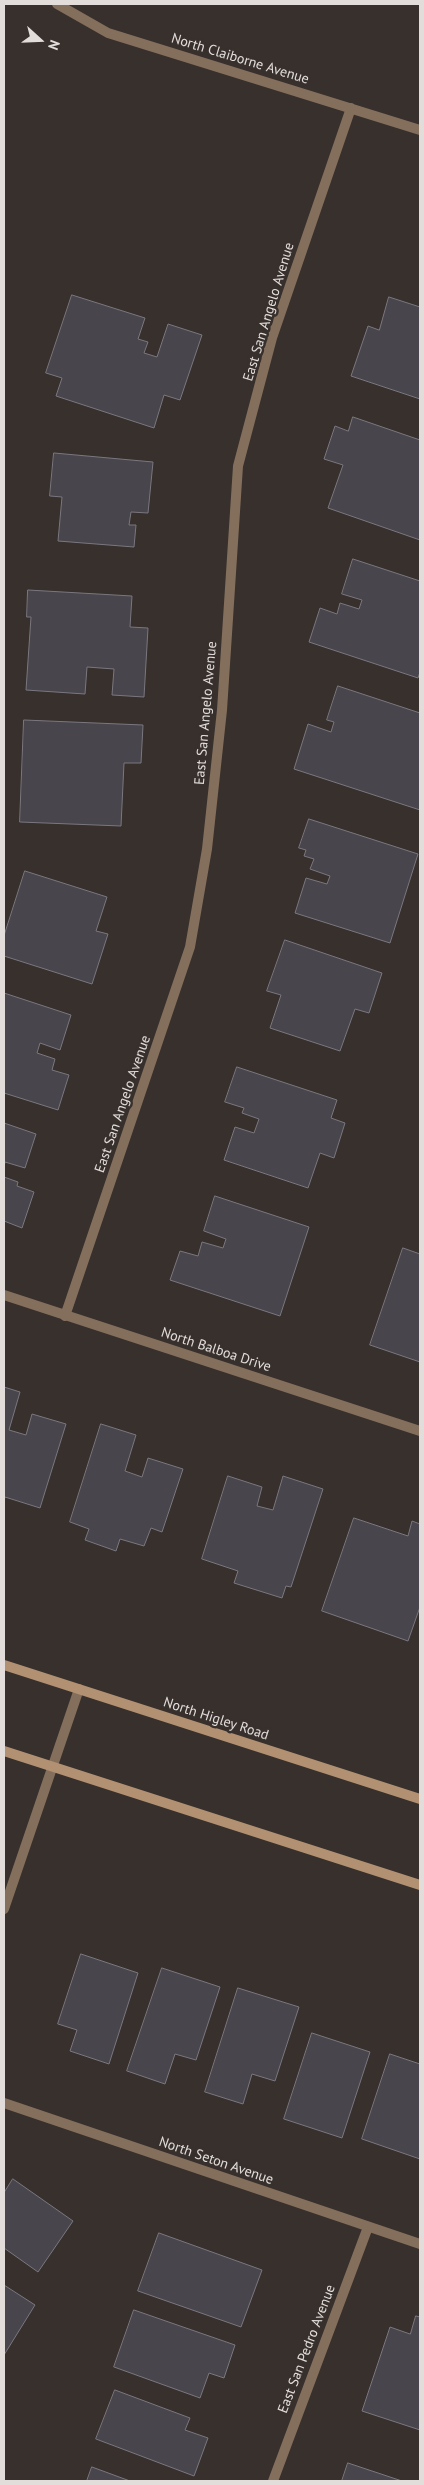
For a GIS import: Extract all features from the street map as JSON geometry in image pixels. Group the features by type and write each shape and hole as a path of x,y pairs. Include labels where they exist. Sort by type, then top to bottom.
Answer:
{"main road":[{"name":"North Higley Road","path":"4,1665 420,1799"},
{"path":"4,1751 420,1885"}],"street":[{"name":"North Claiborne Avenue","path":"57,4 108,33 420,130"},
{"name":"East San Angelo Avenue","path":"65,1316 190,947 207,849 222,710 230,563 238,466 272,338 351,108"},
{"name":"North Balboa Drive","path":"4,1296 420,1431"},
{"path":"4,1909 79,1689"},
{"name":"North Seton Avenue","path":"4,2103 420,2244"},
{"name":"East San Pedro Avenue","path":"273,2481 368,2227"}],"building":[{"path":"72,295 145,318 138,339 148,342 144,353 157,357 168,324 202,335 180,400 164,395 154,428 56,396 62,378 46,373"},
{"path":"389,297 420,307 420,399 351,376 368,326 379,330"},
{"path":"353,417 420,440 420,540 328,508 343,465 324,459 335,426 348,431"},
{"path":"54,453 153,462 148,513 131,512 129,525 136,525 134,547 58,541 62,497 50,496"},
{"path":"353,559 420,581 420,672 418,678 309,642 320,608 337,614 340,603 359,609 362,600 342,594"},
{"path":"28,590 132,596 130,627 148,628 144,697 112,695 114,669 87,667 85,694 26,690 31,617 27,617"},
{"path":"338,686 420,713 420,810 294,769 308,724 331,732 334,722 327,720"},
{"path":"24,720 143,725 141,763 124,763 121,826 20,822"},
{"path":"309,819 418,854 390,943 295,913 306,878 327,884 330,876 310,869 314,859 304,856 306,850 299,848"},
{"path":"25,871 107,897 96,931 108,934 92,984 4,956 4,936"},
{"path":"285,940 382,973 369,1013 355,1009 340,1051 270,1028 281,995 267,991"},
{"path":"4,993 71,1015 60,1050 40,1043 37,1053 55,1059 52,1070 69,1075 58,1110 4,1093"},
{"path":"237,1067 337,1100 331,1118 345,1123 334,1158 320,1153 308,1188 224,1160 235,1127 254,1133 259,1119 242,1113 244,1108 225,1102"},
{"path":"4,1123 36,1134 25,1168 5,1162 4,1167"},
{"path":"4,1177 18,1182 17,1186 34,1192 22,1228 4,1221"},
{"path":"215,1196 309,1227 280,1316 170,1280 180,1251 198,1256 202,1242 223,1248 226,1239 204,1231"},
{"path":"403,1248 420,1254 420,1362 370,1345"},
{"path":"4,1387 20,1392 9,1430 26,1435 32,1414 66,1424 40,1508 5,1497 4,1501"},
{"path":"101,1424 136,1435 125,1471 142,1477 148,1458 183,1469 162,1532 151,1528 144,1546 120,1539 116,1551 85,1540 89,1529 70,1522"},
{"path":"228,1476 262,1487 257,1506 273,1510 283,1476 323,1489 291,1587 286,1586 282,1598 234,1583 238,1571 202,1559"},
{"path":"354,1518 408,1536 412,1521 420,1524 420,1607 408,1641 322,1611"},
{"path":"81,1954 138,1973 109,2064 70,2051 77,2030 58,2024"},
{"path":"162,1968 220,1987 196,2060 175,2054 165,2084 127,2071"},
{"path":"238,1988 299,2007 275,2081 252,2074 243,2104 205,2092"},
{"path":"312,2033 370,2052 342,2138 284,2119"},
{"path":"390,2054 420,2064 420,2159 362,2139"},
{"path":"13,2179 73,2221 38,2272 4,2248 4,2193"},
{"path":"159,2233 262,2270 241,2327 138,2291"},
{"path":"4,2285 35,2305 4,2355"},
{"path":"134,2310 235,2345 224,2378 209,2373 200,2398 114,2367"},
{"path":"416,2316 420,2317 420,2430 362,2411 390,2327 410,2334"},
{"path":"115,2390 190,2418 185,2430 208,2438 194,2476 96,2439"},
{"path":"348,2463 402,2481 342,2481"},
{"path":"92,2467 130,2481 87,2481"}]}
